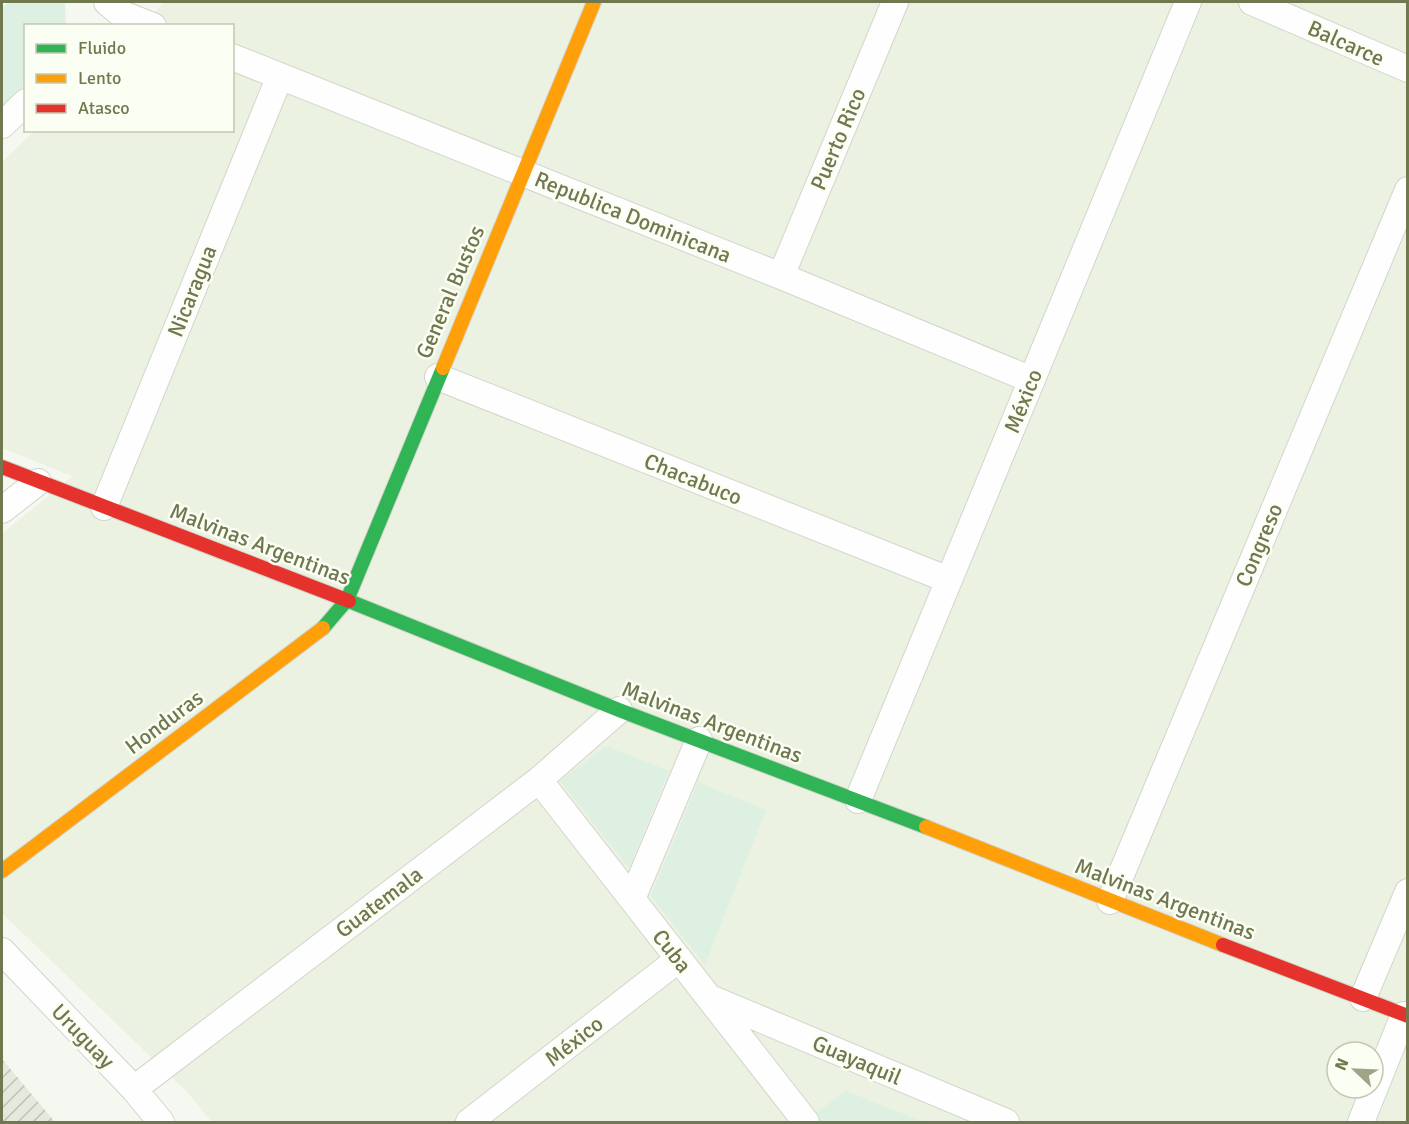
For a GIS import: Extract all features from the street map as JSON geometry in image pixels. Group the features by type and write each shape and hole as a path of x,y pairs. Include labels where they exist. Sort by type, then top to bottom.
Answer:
{"street":[{"name":"General Bustos","path":"347,600 594,2"},
{"name":"Puerto Rico","path":"781,276 895,2"},
{"name":"México","path":"858,800 1188,2"},
{"name":"Balcarce","path":"1252,2 1407,69"},
{"path":"117,10 148,24"},
{"name":"Republica Dominicana","path":"234,58 781,276 1032,380"},
{"name":"Nicaragua","path":"104,507 280,76"},
{"path":"2,125 24,104"},
{"name":"Congreso","path":"1110,901 1407,190"},
{"name":"Chacabuco","path":"438,377 949,580"},
{"name":"Malvinas Argentinas","path":"2,467 347,600 619,710 858,800 1110,901 1406,1015"},
{"path":"2,510 38,482"},
{"name":"Honduras","path":"2,872 327,625 347,600"},
{"name":"Guatemala","path":"134,1089 539,780 619,710"},
{"path":"632,899 699,740"},
{"name":"Cuba","path":"539,780 806,1122"},
{"path":"1363,998 1407,892"},
{"name":"Uruguay","path":"2,951 134,1089 160,1122"},
{"name":"México","path":"469,1122 679,959"},
{"name":"Guayaquil","path":"708,997 1006,1122"},
{"path":"1361,1122 1406,1015"}],"shaded area":[{"path":"9,2 65,2 66,24 24,24 24,86 2,107 2,8"},
{"path":"165,2 1407,2 1407,1122 212,1122 188,1093 2,913 2,534 72,476 2,448 2,162 33,132 234,132 234,24 141,24"},
{"path":"606,746 669,771 629,868 560,781"},
{"path":"698,782 766,810 705,965 651,896"},
{"path":"2,1059 55,1122 2,1122"},
{"path":"846,1091 924,1122 820,1122 814,1114"}],"traffic: fast":[{"path":"323,628 347,600 443,368"},
{"path":"349,601 619,710 926,827"}],"traffic: slow":[{"path":"443,368 594,2"},
{"path":"2,871 323,628"},
{"path":"926,827 1223,945"}],"traffic: jam":[{"path":"2,467 349,601"},
{"path":"1223,945 1408,1016"}]}
